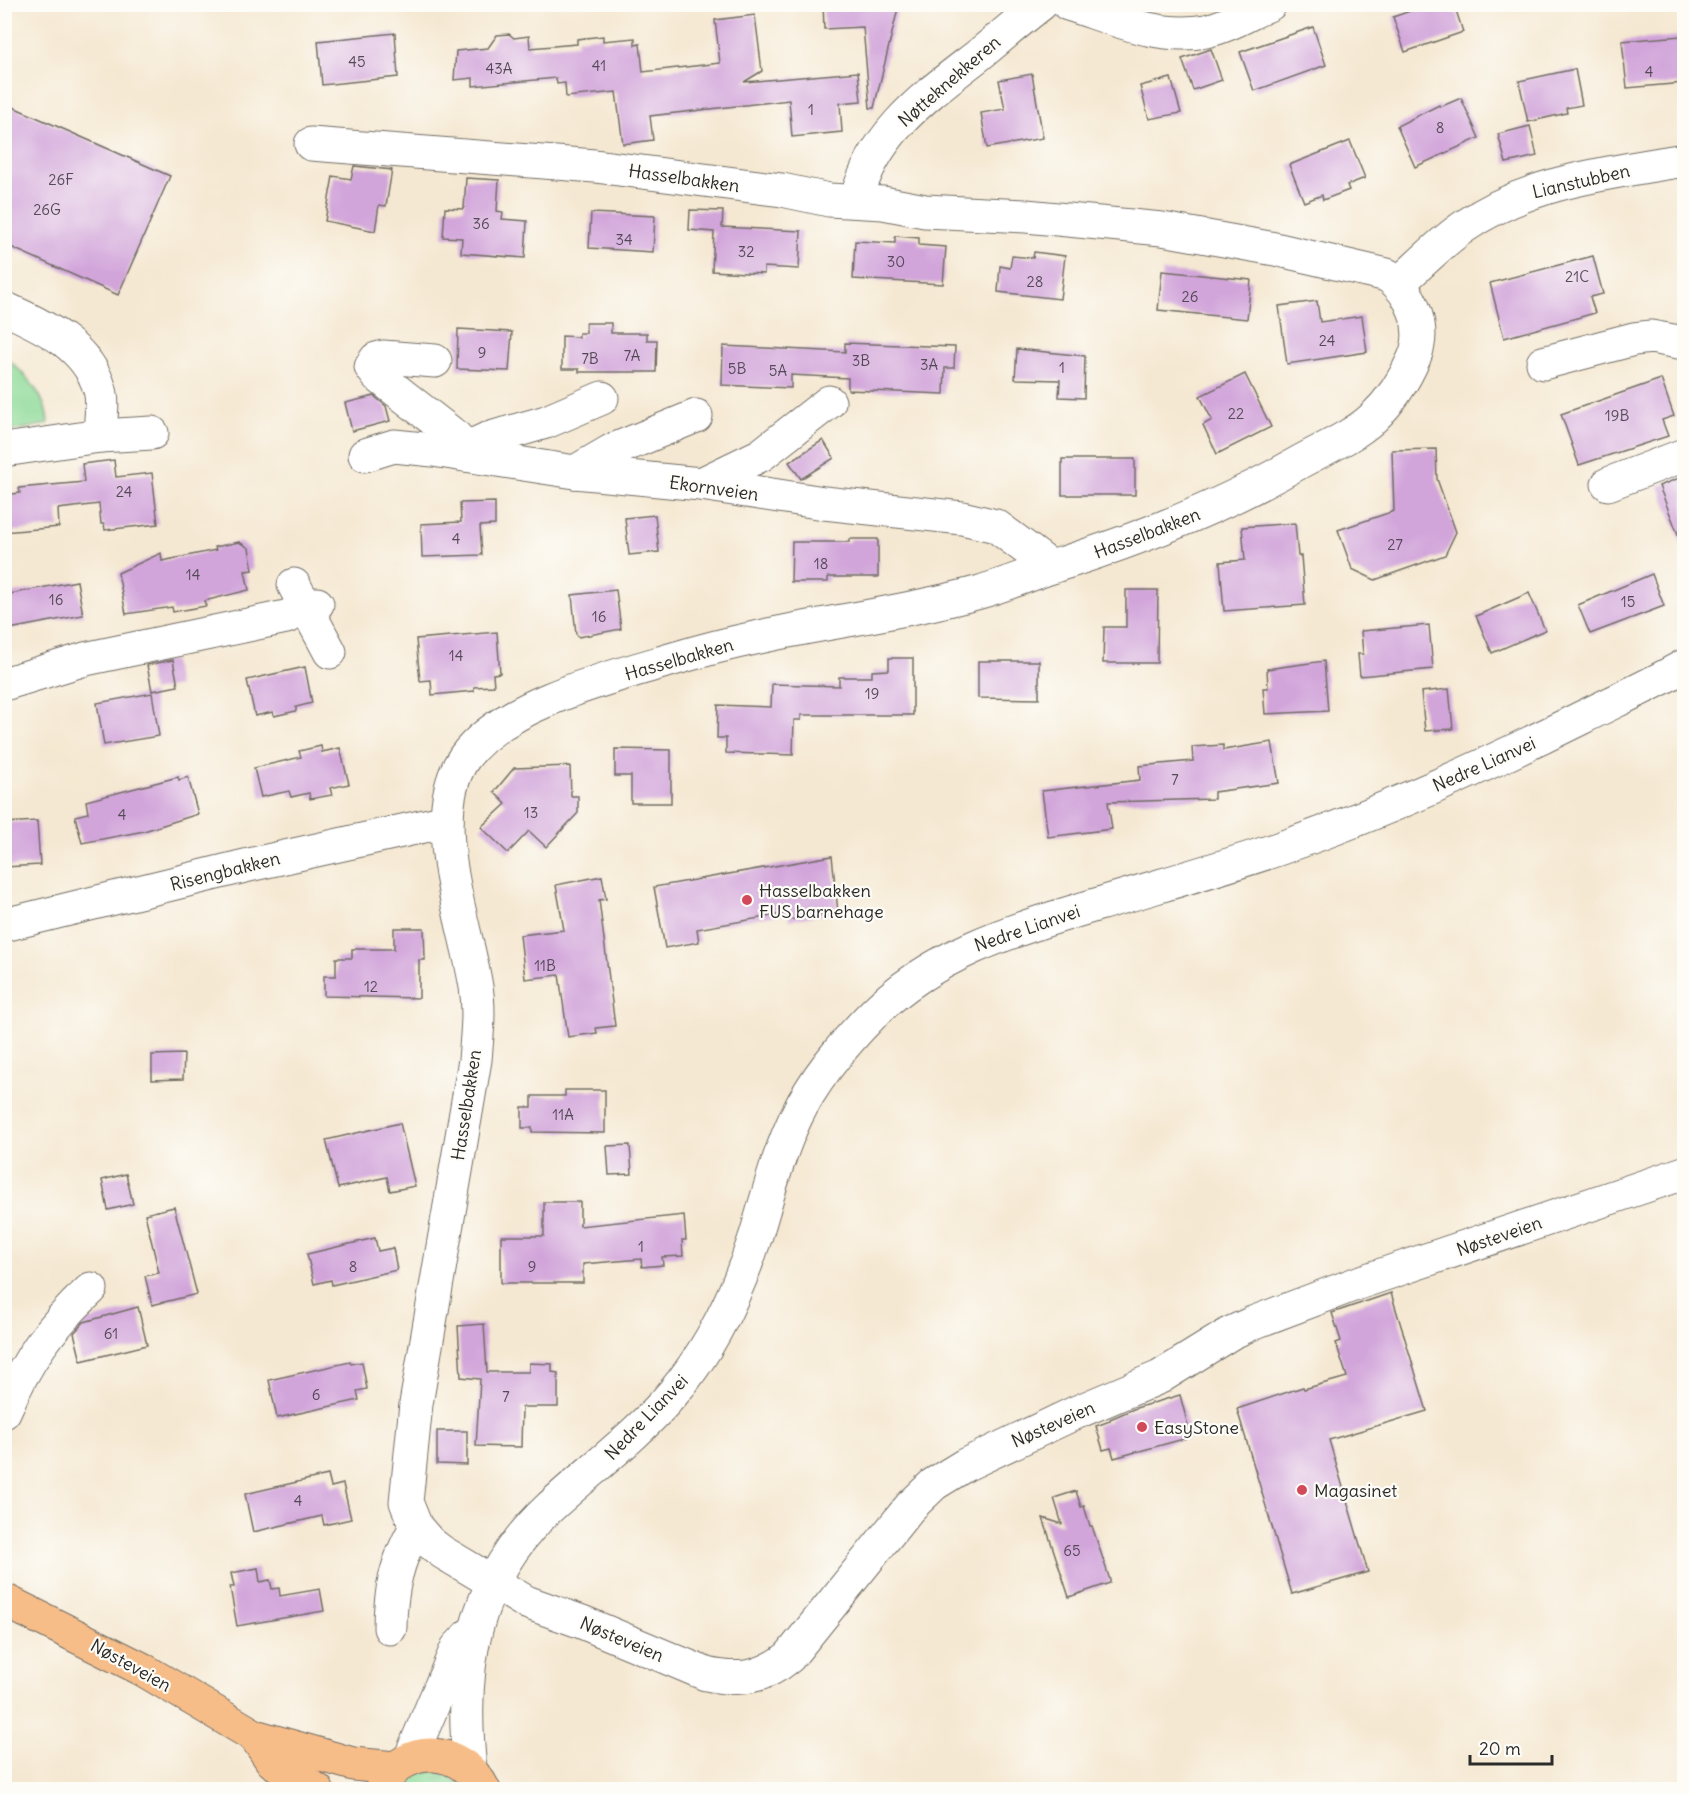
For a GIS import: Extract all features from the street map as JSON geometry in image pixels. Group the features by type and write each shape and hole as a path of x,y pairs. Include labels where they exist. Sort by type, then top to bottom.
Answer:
{"main road":[{"name":"Nøsteveien","path":"4,1600 142,1670 255,1736 353,1764 395,1772 429,1754 442,1755 454,1759 477,1779"},
{"name":"Nøsteveien","path":"255,1736 272,1761 317,1790"}],"street":[{"name":"Nøtteknekkeren","path":"856,201 862,176 875,153 902,118 1041,4"},
{"path":"1068,4 1150,31 1177,34 1221,27 1270,4"},
{"name":"Hasselbakken","path":"311,144 595,166 782,190 829,200 856,201 925,211 1054,218 1191,232 1387,275 1398,283 1410,297 1417,321 1419,347 1401,386 1373,418 1343,438 1252,490 1155,533 980,592 919,606 795,628 682,656 538,705 507,720 472,748 455,775 447,821 450,856 477,990 479,1020 470,1092 416,1404 406,1502 416,1527 429,1542 493,1581"},
{"name":"Lianstubben","path":"1398,283 1466,225 1519,196 1568,181 1684,160"},
{"path":"4,308 35,322 73,346 91,368 100,391 100,436"},
{"path":"1543,363 1635,339 1651,337 1684,343"},
{"path":"435,361 383,357 376,359 371,367 378,376 456,437 465,455 474,445 487,439 546,422 602,398"},
{"path":"701,484 761,455 829,402"},
{"path":"575,472 611,451 696,416"},
{"path":"4,450 100,436 152,433"},
{"name":"Ekornveien","path":"365,455 394,446 575,472 701,484 802,500 962,518 996,526 1051,567"},
{"path":"1608,484 1684,455"},
{"path":"4,684 85,659 286,617 306,599 330,652"},
{"name":"Nedre Lianvei","path":"477,1779 467,1727 474,1629 493,1581 516,1544 548,1509 654,1414 692,1368 720,1322 741,1277 782,1148 814,1085 836,1054 875,1012 924,973 986,940 1272,850 1376,810 1511,753 1684,666"},
{"name":"Risengbakken","path":"4,925 249,865 447,821"},
{"name":"Nøsteveien","path":"493,1581 526,1602 582,1622 694,1670 726,1678 765,1674 775,1668 803,1642 910,1507 934,1484 965,1465 1077,1412 1160,1377 1231,1333 1255,1322 1361,1282 1684,1173"},
{"path":"4,1412 18,1381 41,1342 58,1320 91,1289"},
{"path":"390,1628 396,1569 416,1527"},
{"name":"Nedre Lianvei","path":"395,1772 457,1648 474,1629"}],"green space":[{"path":"4,356 34,386 44,404 48,424 5,432"},
{"path":"436,1771 448,1775 463,1789 399,1790 406,1781 415,1776"}],"building":[{"path":"823,4 899,4 874,108 870,108 863,27 824,29"},
{"path":"1430,4 1454,4 1463,32 1405,52 1393,17"},
{"path":"755,15 762,71 744,82 858,72 861,101 840,103 842,132 792,137 789,100 650,116 653,140 623,144 616,92 566,97 565,83 557,84 556,78 473,86 473,78 454,80 456,51 488,48 497,35 509,34 514,38 529,36 530,48 577,44 577,39 603,36 603,41 635,38 635,45 640,44 643,72 720,63 715,20"},
{"path":"1313,27 1326,65 1254,91 1240,52"},
{"path":"395,33 398,77 322,85 318,41"},
{"path":"1681,36 1684,83 1627,88 1622,41"},
{"path":"1211,49 1222,80 1193,90 1182,59"},
{"path":"1575,69 1582,105 1566,108 1567,113 1528,122 1519,81"},
{"path":"1032,74 1043,138 987,148 981,113 1005,109 999,80"},
{"path":"1171,78 1181,113 1149,119 1140,86"},
{"path":"1461,98 1479,138 1415,167 1397,126 1439,105 1440,107"},
{"path":"4,103 170,176 118,295 4,244"},
{"path":"1530,126 1537,156 1506,163 1498,134"},
{"path":"1350,141 1365,178 1347,185 1349,190 1323,200 1322,195 1304,202 1289,165"},
{"path":"354,166 392,170 386,206 379,205 375,231 325,221 333,176 351,179"},
{"path":"466,178 499,180 497,211 503,212 502,219 527,221 525,258 461,253 462,238 443,237 445,208 464,209"},
{"path":"690,210 723,211 722,227 801,231 799,269 764,267 764,274 712,271 714,232 689,230"},
{"path":"591,213 655,216 653,252 589,248"},
{"path":"895,236 919,238 919,245 946,247 943,284 853,279 855,241 895,243"},
{"path":"1034,252 1065,256 1060,299 998,292 1000,266 1010,268 1012,256 1033,258"},
{"path":"1593,256 1603,294 1590,297 1595,313 1504,338 1490,283"},
{"path":"1162,271 1251,280 1247,319 1158,310"},
{"path":"1317,301 1320,322 1362,316 1367,352 1287,364 1279,306"},
{"path":"586,323 611,323 611,333 647,333 647,340 657,340 656,372 579,372 579,369 562,369 562,336 579,337 579,333 586,333"},
{"path":"458,329 512,332 509,371 457,369"},
{"path":"845,343 955,347 954,368 945,368 944,394 848,390 848,378 791,375 791,388 722,385 723,346 845,352"},
{"path":"1017,349 1085,356 1084,398 1059,397 1060,380 1015,379"},
{"path":"1245,374 1271,427 1217,454 1203,425 1212,420 1200,396"},
{"path":"1661,379 1674,416 1662,420 1668,436 1579,465 1561,414"},
{"path":"374,396 386,406 390,421 352,431 345,403"},
{"path":"823,440 834,458 801,479 789,462"},
{"path":"1436,449 1437,479 1456,532 1445,555 1375,580 1352,569 1338,530 1394,511 1392,450"},
{"path":"1062,459 1135,459 1135,495 1062,495"},
{"path":"114,460 116,477 152,473 158,524 105,530 104,524 101,524 99,504 58,509 59,527 4,532 4,495 20,493 19,488 84,482 82,464"},
{"path":"1684,476 1684,547 1683,547 1659,486"},
{"path":"495,502 495,525 480,526 482,555 422,557 421,524 461,522 460,503"},
{"path":"655,515 659,552 629,555 625,518"},
{"path":"1295,523 1298,556 1301,556 1305,605 1224,611 1220,562 1245,560 1242,527"},
{"path":"849,539 878,539 878,577 828,577 828,582 791,582 792,542 849,542"},
{"path":"239,542 249,548 253,570 245,571 249,590 204,601 206,606 173,612 172,607 126,614 118,573 161,553 162,561 216,550 215,547"},
{"path":"1652,574 1664,606 1590,634 1578,605"},
{"path":"77,581 83,615 4,630 4,595"},
{"path":"616,590 621,629 579,637 576,634 572,595"},
{"path":"1126,590 1158,590 1157,663 1103,663 1104,627 1126,627"},
{"path":"1529,593 1545,630 1492,653 1476,616"},
{"path":"1429,625 1433,669 1360,676 1358,654 1363,654 1361,631"},
{"path":"497,632 500,673 493,674 494,686 474,687 474,691 432,695 431,680 420,681 416,639"},
{"path":"889,658 913,658 913,715 801,715 801,720 794,720 793,755 726,753 726,738 717,738 718,705 771,707 772,684 839,686 839,677 872,677 872,671 889,670"},
{"path":"173,660 178,686 152,691 147,665"},
{"path":"978,661 1039,661 1039,699 978,698"},
{"path":"1324,661 1328,711 1265,714 1263,688 1268,688 1267,669"},
{"path":"305,667 312,703 296,707 296,711 274,716 273,712 255,716 247,680"},
{"path":"1449,689 1453,729 1425,731 1421,692"},
{"path":"152,693 159,736 104,745 97,703"},
{"path":"1272,742 1279,783 1214,792 1214,799 1108,802 1112,829 1048,837 1042,791 1140,780 1139,766 1193,761 1192,747 1223,745 1223,750"},
{"path":"321,746 322,752 340,748 349,784 330,788 332,795 310,799 309,793 291,797 289,791 261,797 254,768 301,757 299,751"},
{"path":"615,749 671,750 671,803 631,803 631,776 615,776"},
{"path":"570,766 571,796 578,796 578,813 546,847 529,831 508,853 481,827 506,804 494,792 514,768"},
{"path":"178,777 179,780 188,777 198,814 144,831 82,843 75,816 88,813 86,801"},
{"path":"37,821 40,865 4,867 4,823"},
{"path":"832,856 838,912 789,920 788,913 697,929 699,942 665,948 654,887"},
{"path":"602,876 606,899 599,900 615,1026 596,1028 597,1033 568,1037 559,975 525,979 520,935 564,930 556,885"},
{"path":"394,928 424,928 425,960 419,960 419,998 324,996 324,976 336,976 336,958 352,958 352,949 394,949"},
{"path":"184,1054 183,1079 152,1080 152,1055"},
{"path":"565,1090 605,1090 605,1133 532,1132 532,1128 522,1128 522,1107 532,1107 532,1096 565,1096"},
{"path":"400,1123 415,1186 390,1191 387,1177 338,1188 326,1140"},
{"path":"630,1145 632,1174 609,1175 607,1146"},
{"path":"126,1174 133,1204 108,1210 102,1180"},
{"path":"544,1202 580,1202 580,1226 684,1215 686,1240 682,1240 683,1256 662,1257 663,1265 642,1267 641,1259 583,1264 583,1283 501,1283 501,1236 544,1236"},
{"path":"174,1207 197,1294 152,1305 145,1276 159,1273 145,1214"},
{"path":"375,1238 378,1251 393,1248 397,1270 332,1285 331,1280 314,1284 307,1254"},
{"name":"Magasinet","path":"1391,1293 1427,1411 1329,1440 1368,1572 1292,1594 1237,1409 1303,1387 1304,1389 1347,1377 1336,1343 1341,1341 1332,1313"},
{"path":"138,1307 147,1345 81,1361 74,1333 84,1322"},
{"path":"484,1324 487,1372 529,1372 529,1363 552,1364 552,1372 558,1373 558,1407 522,1407 521,1447 476,1446 480,1379 461,1377 458,1326"},
{"path":"350,1362 351,1364 362,1362 367,1389 357,1391 359,1400 277,1418 269,1380"},
{"name":"EasyStone","path":"1180,1395 1191,1437 1114,1458 1111,1448 1103,1450 1096,1426 1136,1408"},
{"path":"437,1431 467,1431 467,1465 437,1464"},
{"path":"328,1475 331,1487 343,1484 351,1519 324,1525 322,1516 253,1532 245,1494"},
{"path":"1076,1491 1081,1507 1084,1506 1090,1526 1092,1526 1110,1583 1069,1597 1043,1518 1062,1524 1054,1498"},
{"path":"258,1568 260,1582 270,1580 272,1589 279,1588 280,1596 320,1589 324,1611 237,1626 230,1587 234,1587 231,1573"}],"place":[{"name":"Hasselbakken FUS barnehage","path":"747,900"},
{"name":"EasyStone","path":"1142,1427"},
{"name":"Magasinet","path":"1302,1490"}]}
